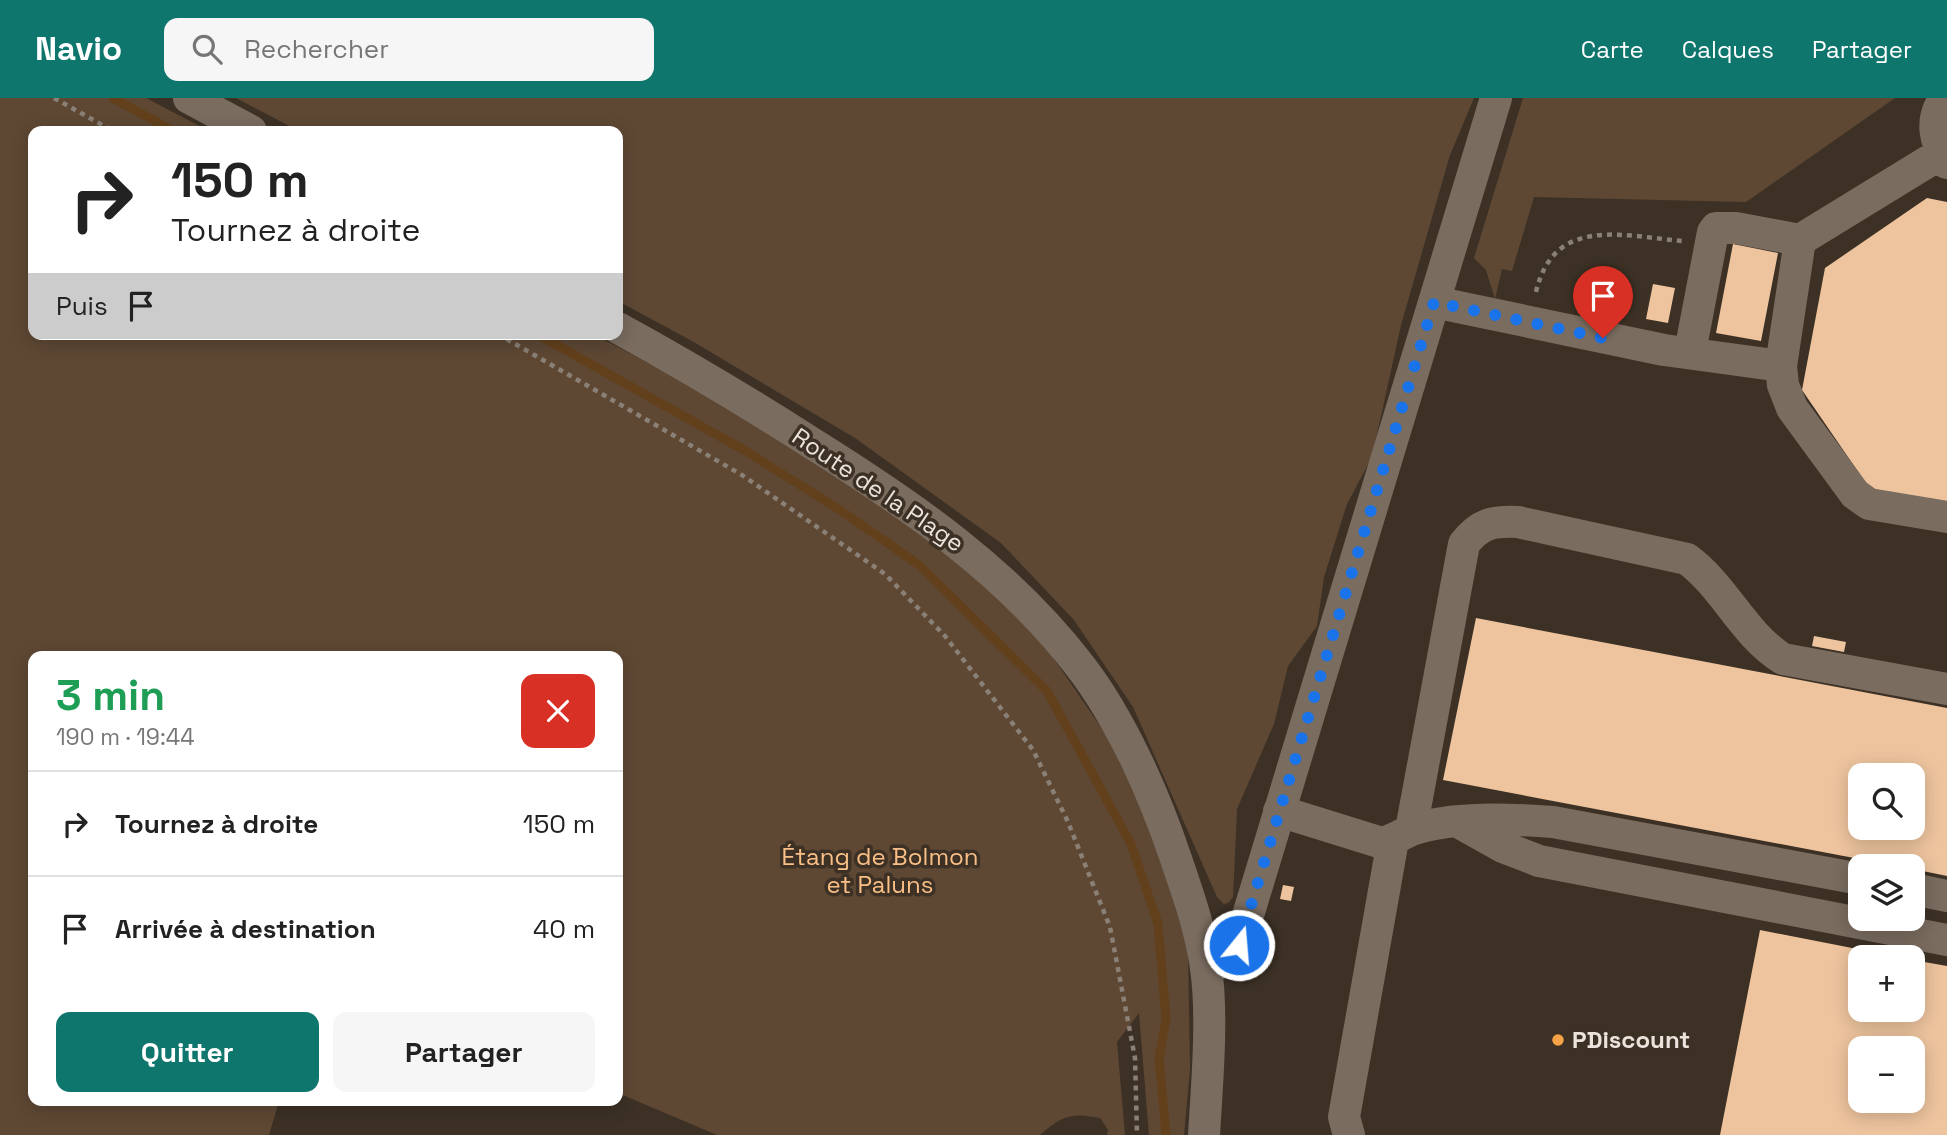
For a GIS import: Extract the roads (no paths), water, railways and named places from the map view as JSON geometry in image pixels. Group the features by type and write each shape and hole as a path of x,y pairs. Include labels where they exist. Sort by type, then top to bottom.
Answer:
{"street":[{"path":"189,98 242,126"},
{"path":"1206,969 1229,959 1239,945 1496,98"},
{"path":"1690,352 1713,232 1724,227 1800,240 1944,158 1934,125 1945,98"},
{"path":"1800,240 1781,366 1783,385 1792,408 1855,494 1869,504 1947,517"},
{"path":"1434,302 1664,350 1781,366"},
{"name":"Route de la Plage","path":"623,331 774,419 894,495 961,544 1025,602 1082,668 1135,757 1167,831 1190,901 1206,969 1204,1135"},
{"path":"1349,1135 1344,1117 1402,835 1464,544 1475,529 1495,521 1518,522 1687,559 1706,573 1764,647 1783,659 1947,689"},
{"path":"1279,811 1371,841 1460,823 1504,819 1553,821 1848,878"},
{"path":"1460,823 1539,861 1947,940"},
{"path":"1925,891 1947,896"}],"waterway":[{"path":"113,98 164,126"},
{"path":"548,340 744,450 840,510 919,565 1047,691 1131,844 1158,924 1166,1019 1159,1058 1166,1135"}],"place":[{"name":"PDiscount","path":"1558,1040"}],"park label":[{"name":"Étang de Bolmon et Paluns","path":"880,871"}]}
